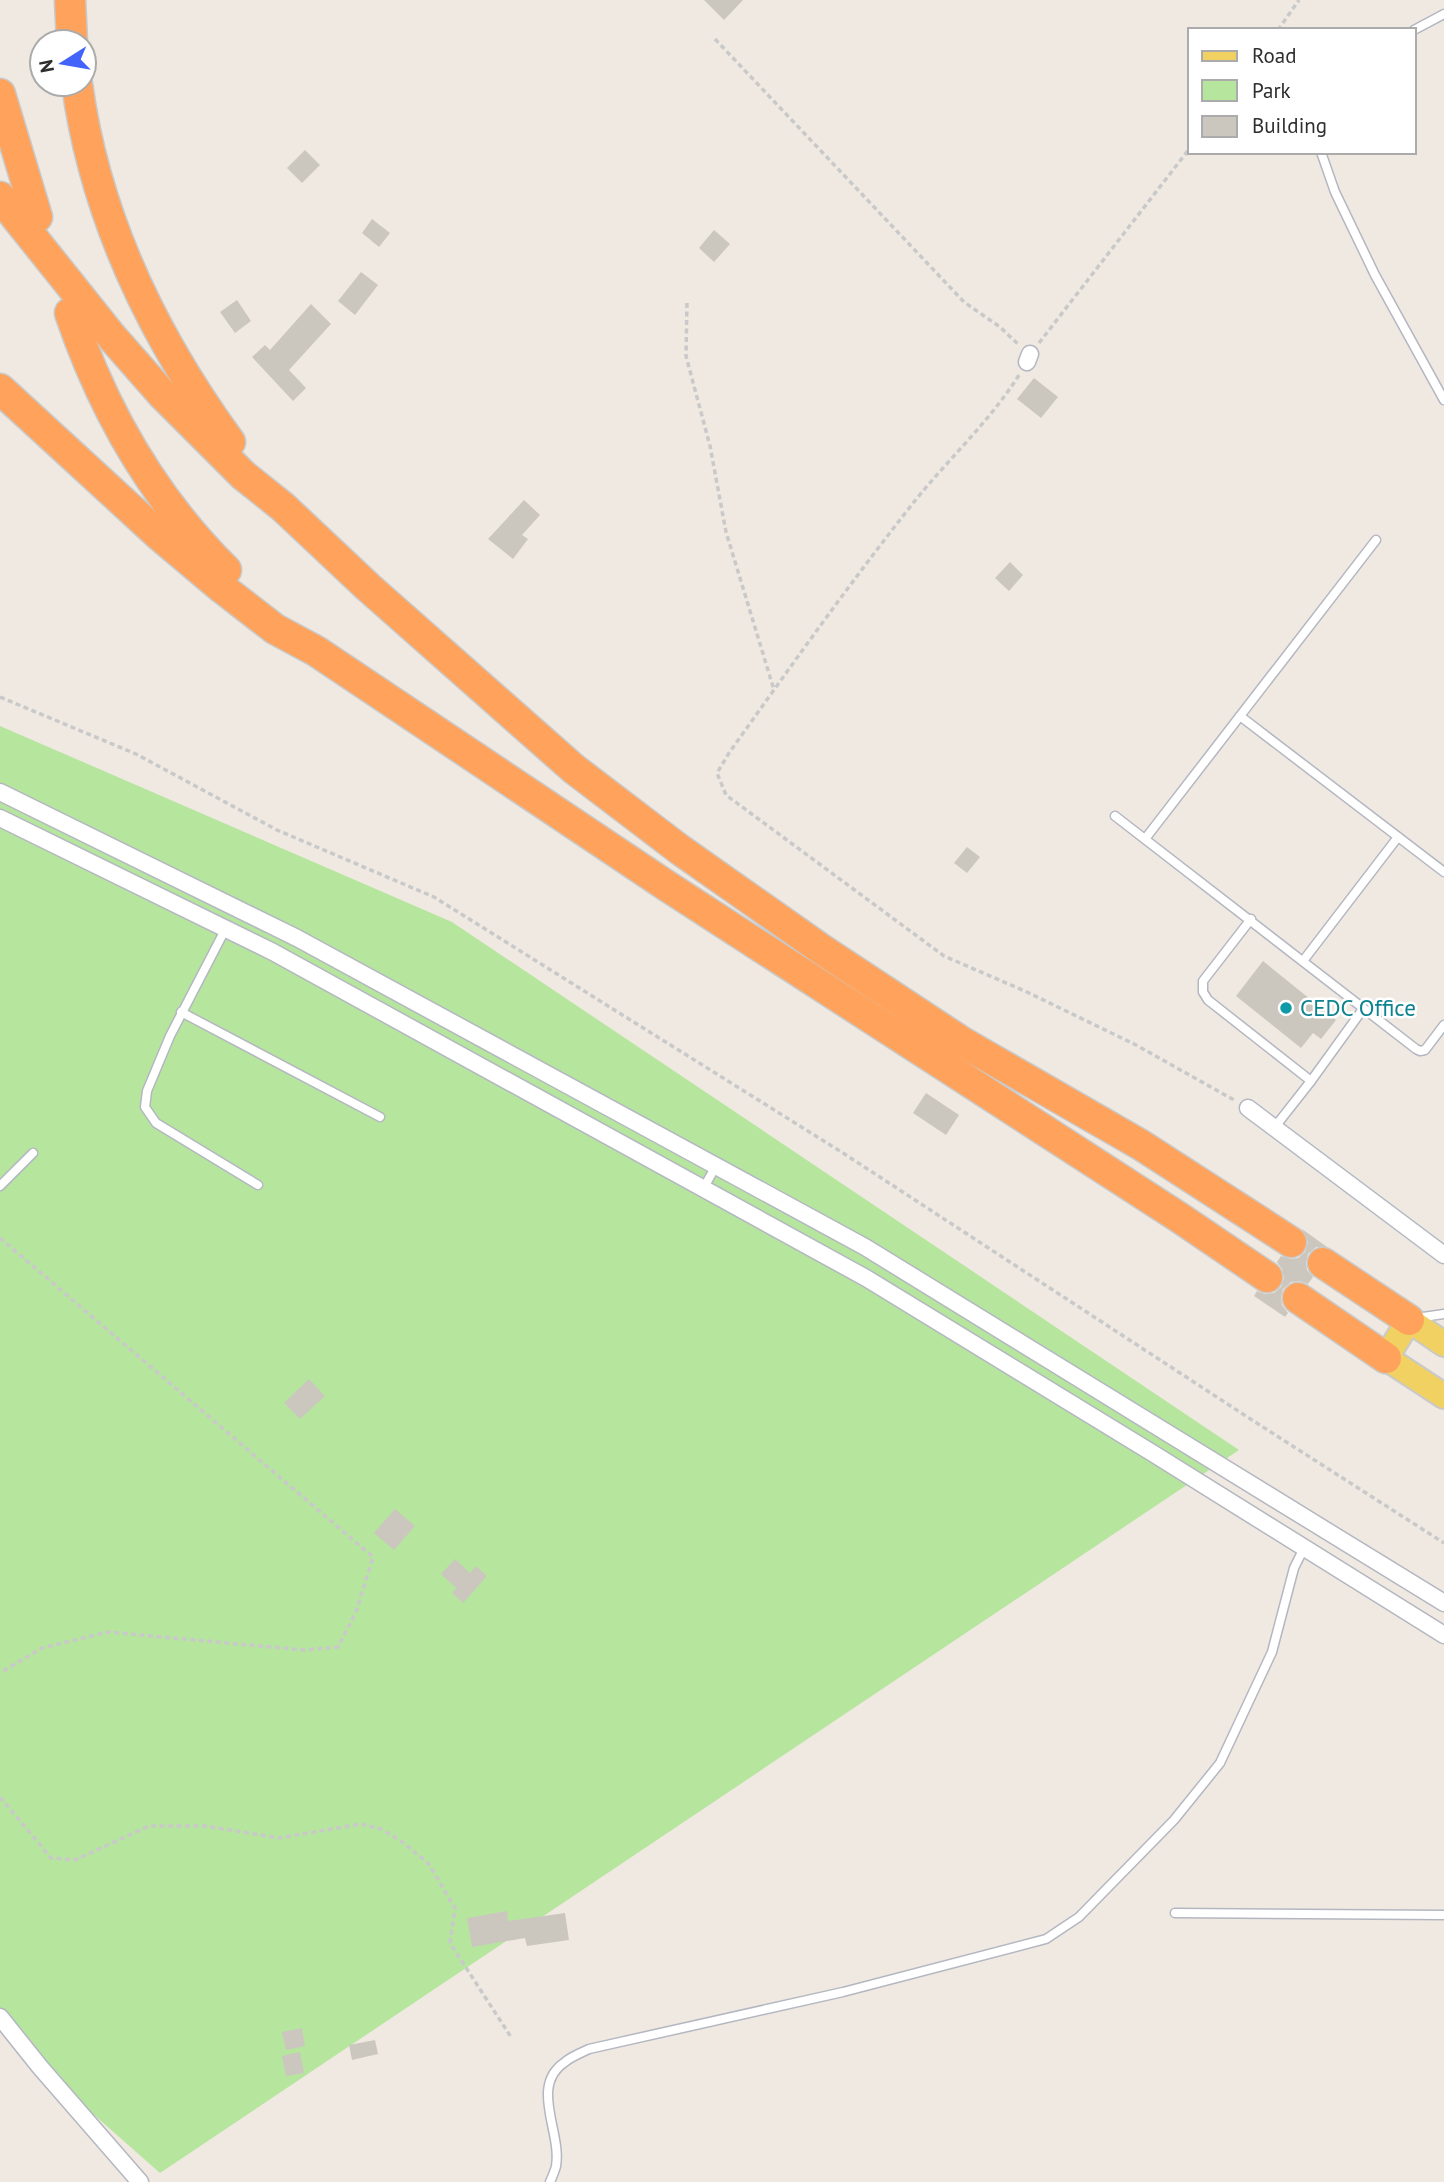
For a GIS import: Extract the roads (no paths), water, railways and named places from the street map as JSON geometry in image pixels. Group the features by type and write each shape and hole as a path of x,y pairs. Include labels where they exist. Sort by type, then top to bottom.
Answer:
{"highway":[{"path":"70,0 71,28"},
{"path":"0,94 37,217"},
{"path":"80,98 90,156 100,192 115,236 150,316 192,389 229,442 283,507"},
{"path":"0,198 112,337 163,395 243,475 283,507 368,587 574,769 679,849 811,942 962,1042 1141,1144 1291,1242"},
{"path":"70,313 84,354 107,406 158,490 218,562 316,651"},
{"path":"0,389 159,535 275,629 316,651 498,775 1267,1277"},
{"path":"1323,1263 1409,1320"},
{"path":"1298,1298 1385,1358"}],"main road":[{"path":"1444,1344 1409,1320 1385,1358 1444,1396"}],"street":[{"path":"0,792 297,938 902,1268 1444,1603"},
{"path":"0,818 226,928 915,1307 1444,1635"},
{"path":"1248,1108 1444,1255"},
{"path":"0,2017 140,2182"}],"lane":[{"path":"1416,29 1444,14"},
{"path":"1322,154 1335,192 1375,275 1444,400"},
{"path":"1145,839 1376,540"},
{"path":"1240,716 1444,872"},
{"path":"1115,816 1420,1051 1425,1050 1444,1025"},
{"path":"1303,961 1398,837"},
{"path":"1251,919 1203,981 1203,992 1208,1000 1311,1081"},
{"path":"226,928 181,1012 147,1091 145,1107 156,1123 258,1185"},
{"path":"1274,1128 1363,1009"},
{"path":"181,1012 380,1116"},
{"path":"0,1186 33,1153"},
{"path":"703,1189 716,1166"},
{"path":"1409,1320 1437,1313 1444,1314"},
{"path":"550,2182 556,2167 556,2141 547,2090 551,2076 563,2062 589,2049 843,1992 1046,1939 1079,1917 1174,1820 1220,1763 1272,1652 1294,1568 1304,1548"},
{"path":"1175,1913 1444,1915"}],"place":[{"name":"CEDC Office","path":"1286,1008"}]}
